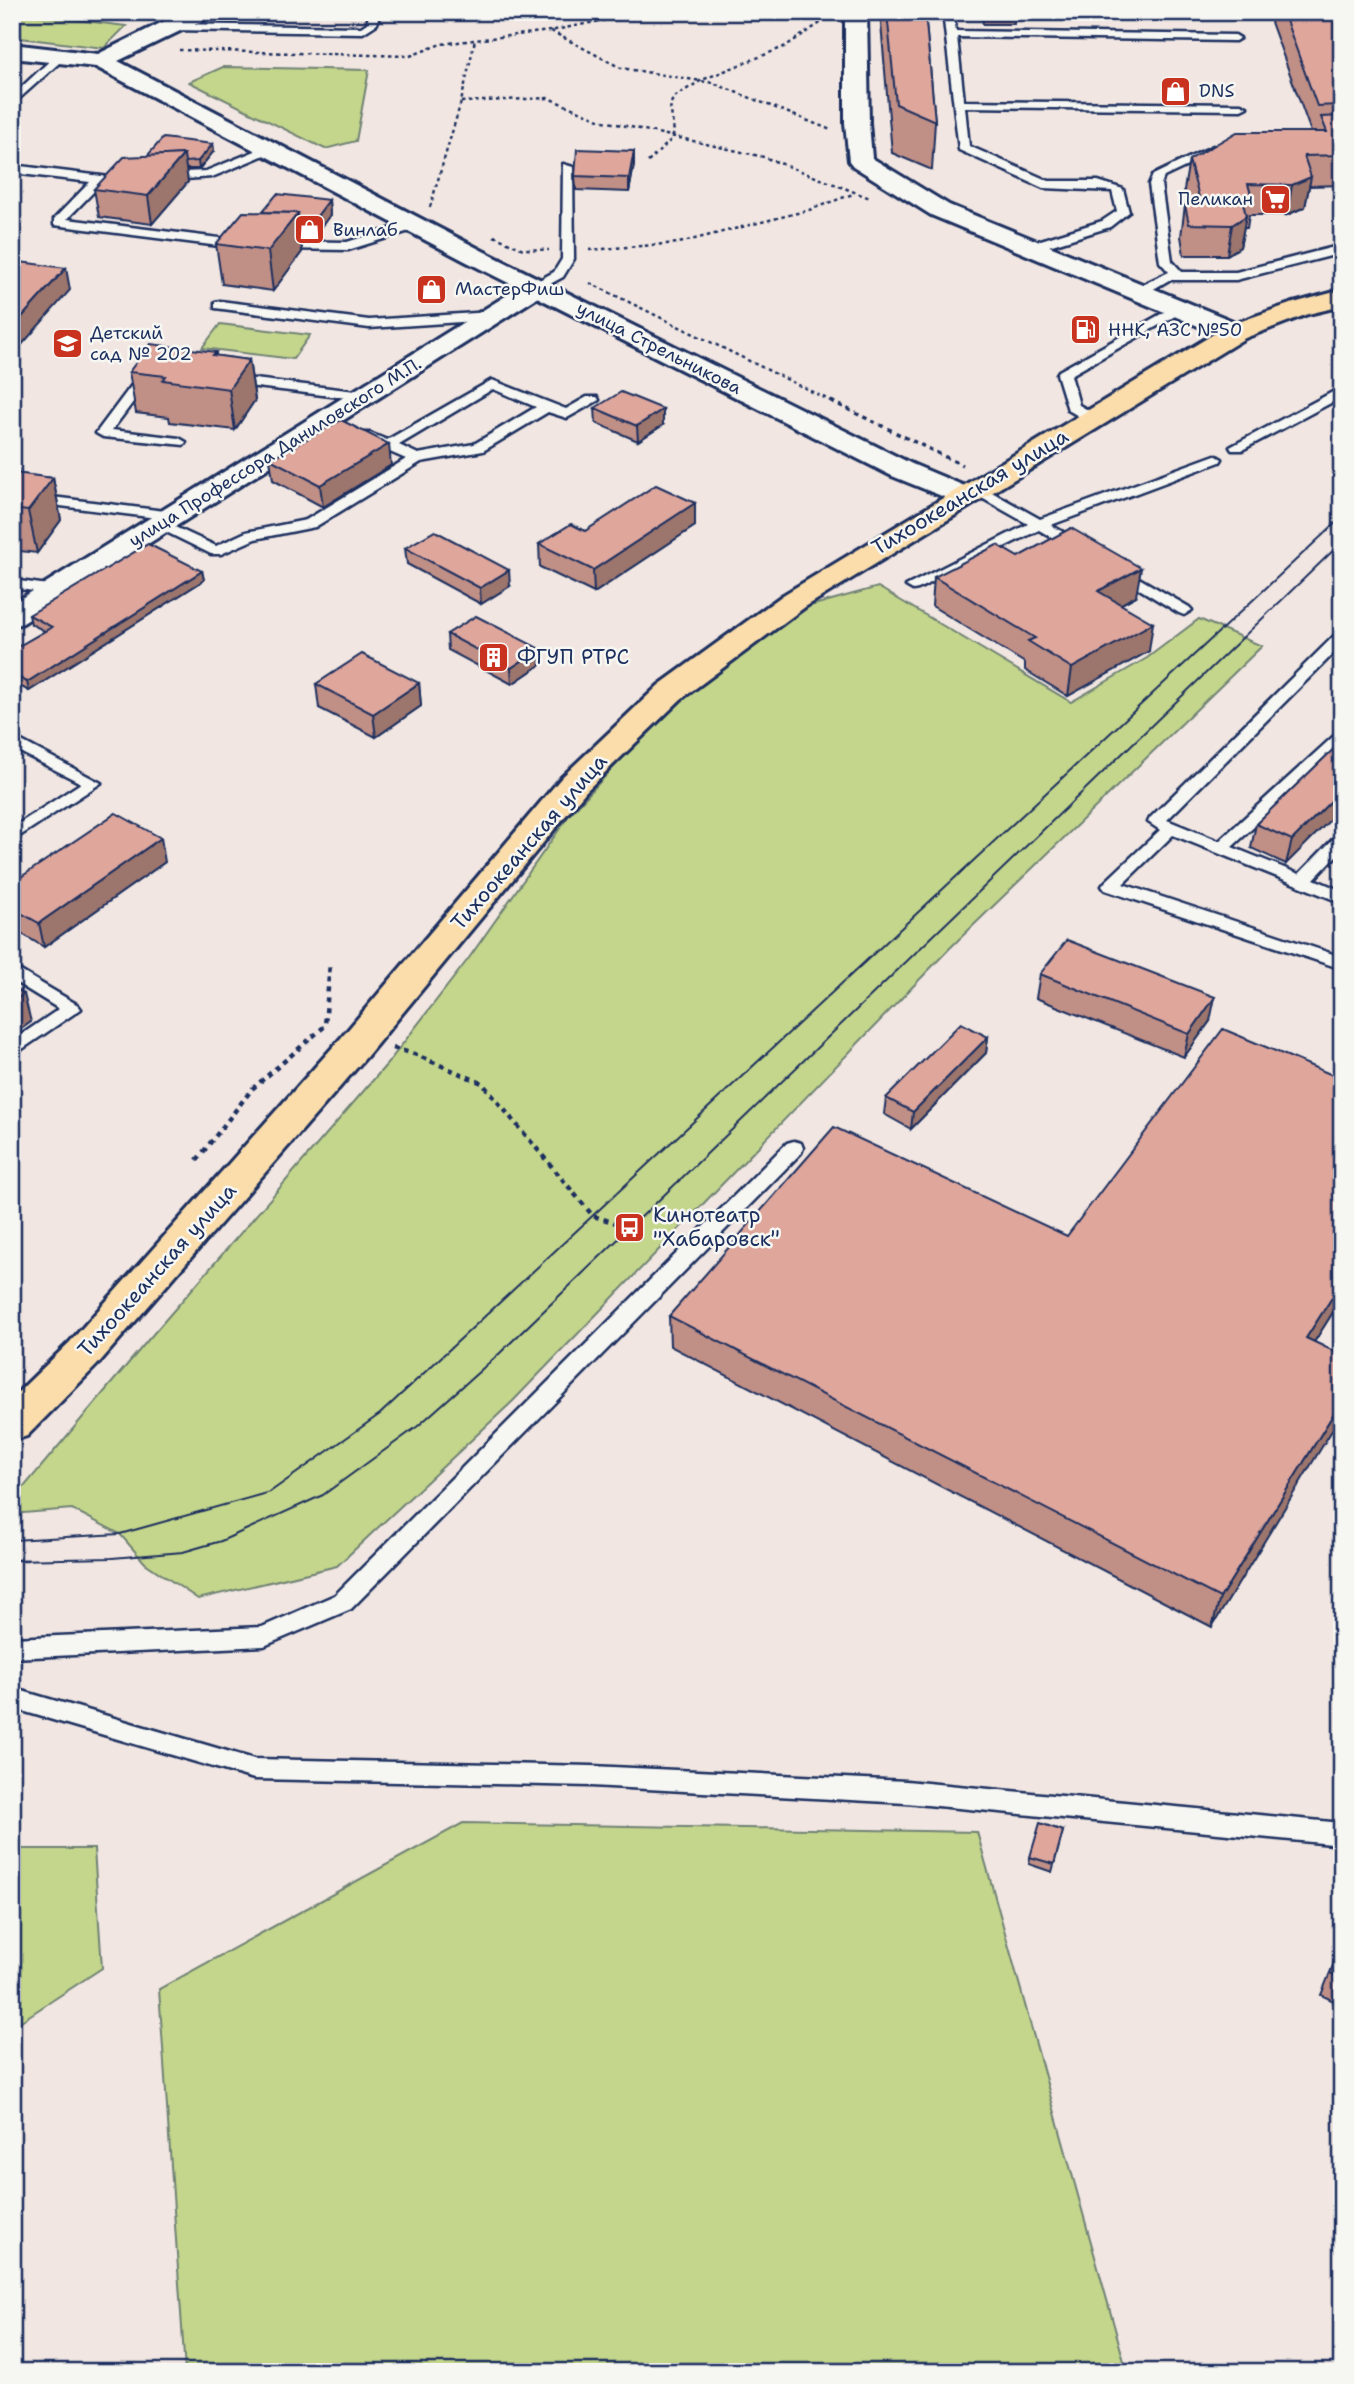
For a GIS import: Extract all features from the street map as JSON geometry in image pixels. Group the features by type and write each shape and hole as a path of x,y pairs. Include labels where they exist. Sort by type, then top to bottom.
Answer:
{"main road":[{"name":"Тихоокеанская улица","path":"14,1419 83,1354 354,1047 574,784 670,692 794,601 967,483 1092,418 1236,332 1299,309 1342,298"}],"street":[{"path":"102,61 201,12"},
{"path":"856,12 858,140 861,161 940,210 1236,332"},
{"name":"улица Стрельникова","path":"12,51 102,61 270,149 421,222 537,287 902,470 967,483"},
{"name":"улица Профессора Даниловского М.П.","path":"12,617 166,520 338,425 364,396 537,287"}],"lane":[{"path":"171,27 363,30 372,24 374,12"},
{"path":"948,12 963,148 1047,185 1117,189 1123,212 1106,224 1032,247"},
{"path":"306,29 307,22 316,17"},
{"path":"244,28 257,18"},
{"path":"951,34 1236,38"},
{"path":"12,102 61,56"},
{"path":"959,104 1241,107"},
{"path":"1180,276 1166,262 1155,184 1159,175 1216,148 1229,148"},
{"path":"153,177 208,174 270,149"},
{"path":"537,287 566,265 569,250 567,167"},
{"path":"12,169 98,180 125,178"},
{"path":"98,180 58,222 228,245 348,246 421,222"},
{"path":"1140,291 1167,276 1236,276 1342,249"},
{"path":"220,304 369,324 491,316"},
{"path":"1092,418 1073,407 1064,374 1179,308"},
{"path":"163,372 150,371 103,433 179,442"},
{"path":"216,379 364,396"},
{"path":"388,446 492,384 567,414 592,400"},
{"path":"1237,447 1342,391"},
{"path":"12,496 166,520 216,551 251,536 310,524 417,458 478,448 547,407"},
{"path":"338,425 417,458"},
{"path":"913,586 1039,524 1215,459"},
{"path":"967,483 1184,610"},
{"path":"12,584 55,590"},
{"path":"1342,636 1156,822 1342,897"},
{"path":"1221,848 1342,737"},
{"path":"12,741 93,783 12,836"},
{"path":"1171,828 1111,886 1342,963"},
{"path":"1301,881 1342,840"},
{"path":"12,972 72,1009 12,1050"},
{"path":"12,1648 264,1636 343,1602 794,1148"},
{"path":"12,1698 254,1769 591,1776 892,1791 1342,1834"}],"path":[{"path":"172,50 410,56 441,44 550,31 600,21 691,12"},
{"path":"648,162 672,139 674,132 670,105 674,97 702,80 784,47 818,26 833,12"},
{"path":"550,31 621,68 702,80 858,140"},
{"path":"421,222 461,102 475,39"},
{"path":"461,102 548,98 604,121 672,139 764,157 854,194 891,201 927,202"},
{"path":"523,249 630,249 679,243 809,210 854,194"},
{"path":"488,233 523,249 542,268 562,270 967,483"},
{"path":"197,1160 252,1089 325,1026 330,963"},
{"path":"391,1048 414,1054 482,1083 593,1216 629,1227"}],"green space":[{"path":"12,12 126,26 104,48 12,37"},
{"path":"223,67 369,70 356,141 325,149 189,82"},
{"path":"220,324 310,335 293,359 202,348"},
{"path":"878,587 1071,702 1147,658 1199,619 1262,646 949,949 513,1401 337,1566 198,1599 145,1563 120,1534 72,1509 12,1514 12,1501 387,1064 469,958 570,814 653,725 734,655 803,608"},
{"path":"463,1823 977,1832 1127,2372 185,2372 159,1989"},
{"path":"12,1849 94,1849 102,1968 12,2027"}],"building":[{"path":"887,12 925,12 935,121 896,104"},
{"path":"1283,12 1342,12 1342,106 1317,106"},
{"path":"1342,116 1342,155 1304,156 1311,177 1292,185 1248,184 1252,198 1242,198 1246,216 1232,225 1189,224 1185,205 1199,197 1189,160 1237,132 1327,132 1321,117"},
{"path":"163,138 213,144 198,161 185,162 184,154 147,156"},
{"path":"577,149 634,151 629,178 575,176"},
{"path":"184,154 148,196 94,189 124,157"},
{"path":"277,194 329,200 311,224 299,224 298,213 262,212"},
{"path":"243,212 298,213 268,251 216,244"},
{"path":"12,261 66,268 12,328"},
{"path":"150,344 216,352 213,355 249,360 229,389 163,380 166,376 129,372"},
{"path":"621,392 663,409 637,426 595,408"},
{"path":"341,420 389,444 320,485 270,459"},
{"path":"12,469 18,470 15,473 53,478 28,511 12,509"},
{"path":"656,485 695,503 593,570 539,544 571,524 585,531"},
{"path":"1071,528 1141,568 1098,591 1153,623 1072,668 1028,641 1035,638 934,577 997,545 1018,557"},
{"path":"435,531 509,570 480,588 405,548"},
{"path":"148,544 202,571 27,682 12,674 12,650 52,627 29,615"},
{"path":"476,616 540,649 511,668 447,634"},
{"path":"362,654 419,683 373,714 316,684"},
{"path":"1342,741 1342,790 1292,840 1256,824"},
{"path":"116,813 161,838 39,923 12,908 12,883"},
{"path":"1067,940 1215,997 1189,1034 1040,974"},
{"path":"12,986 24,994 12,1001"},
{"path":"961,1023 988,1037 913,1112 886,1098"},
{"path":"1223,1029 1342,1079 1342,1282 1306,1338 1342,1355 1342,1400 1220,1598 669,1316 834,1127 1067,1236"},
{"path":"1040,1823 1063,1831 1054,1864 1030,1857"},
{"path":"1342,1944 1342,1980 1330,1974"}],"tram line":[{"path":"12,1540 120,1534 270,1492 380,1414 1342,517"},
{"path":"27,1560 12,1560 112,1558 183,1552 221,1541 323,1495 418,1426 500,1353 1342,542"}],"place":[{"name":"DNS","path":"1176,91"},
{"name":"Пеликан","path":"1276,199"},
{"name":"Винлаб","path":"310,230"},
{"name":"МастерФиш","path":"432,289"},
{"name":"ННК, АЗС №50","path":"1085,330"},
{"name":"Детский сад № 202","path":"67,343"},
{"name":"ФГУП РТРС","path":"494,657"},
{"name":"Кинотеатр \"Хабаровск\"","path":"630,1227"}]}
